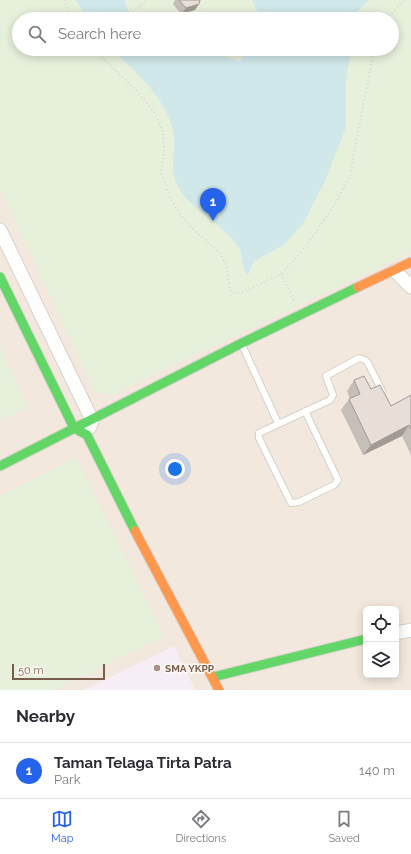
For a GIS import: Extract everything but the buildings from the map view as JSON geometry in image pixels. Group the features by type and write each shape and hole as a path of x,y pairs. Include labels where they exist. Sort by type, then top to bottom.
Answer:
{"street":[{"path":"0,230 92,420 87,435"},
{"path":"0,466 242,343 395,271 411,262"},
{"path":"395,271 411,287"},
{"path":"0,277 54,391 74,428 87,435 175,609 220,690"},
{"path":"399,632 411,630"},
{"path":"213,677 363,640"}],"lane":[{"path":"242,343 278,423"},
{"path":"305,411 338,480 334,484 296,503 289,502 258,435 261,431 332,397 333,392 326,378 329,373 359,358 368,363 382,391"}],"path":[{"path":"64,0 69,12"},
{"path":"131,12 147,0"},
{"path":"393,12 405,0"},
{"path":"100,56 136,90 155,113 163,132 164,153 160,171 169,196 179,213 194,230 220,253 226,265 230,289 234,293 243,292 281,274 305,248 335,204 350,175 373,56"},
{"path":"281,274 302,315"}],"shaded area":[{"path":"0,0 411,0 411,690 0,690"},
{"name":"SMA YKPP","path":"174,646 195,690 84,690"}],"green space":[{"path":"0,0 411,0 411,252 111,395 94,391 0,189"},
{"path":"0,347 28,408 0,421"},
{"path":"76,457 164,636 55,690 0,690 0,495"}],"water":[{"path":"76,0 125,0 126,6 130,12 83,12"},
{"path":"252,0 369,0 357,12 258,12"},
{"path":"119,56 222,56 239,61 245,56 350,56 346,79 346,127 325,181 303,224 284,245 254,261 248,275 244,268 241,252 237,245 222,229 196,208 181,192 173,171 174,137 171,124 159,100 141,78"}],"traffic: fast":[{"path":"0,277 74,428 87,435 135,531"},
{"path":"0,466 242,343 358,287"},
{"path":"213,677 363,640"}],"traffic: slow":[{"path":"358,287 411,262"},
{"path":"135,531 219,690"}],"place":[{"name":"Taman Telaga Tirta Patra","path":"213,221"},
{"name":"SMA YKPP","path":"157,668"}]}
